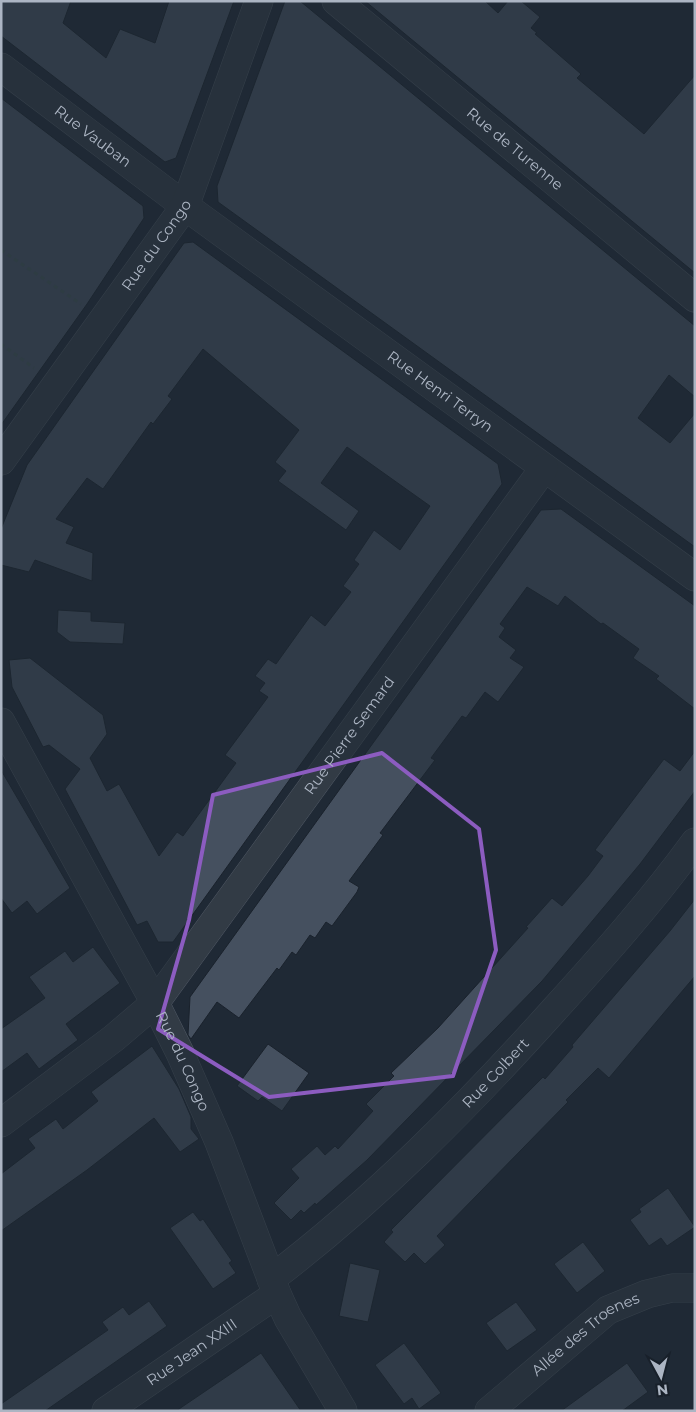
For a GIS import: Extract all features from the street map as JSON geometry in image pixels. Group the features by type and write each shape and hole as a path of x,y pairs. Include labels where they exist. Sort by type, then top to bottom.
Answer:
{"street":[{"name":"Rue du Congo","path":"1,461 105,320 185,206 259,1"},
{"name":"Rue de Turenne","path":"336,1 695,298"},
{"name":"Rue Vauban","path":"1,67 185,206"},
{"name":"Rue Henri Terryn","path":"185,206 695,577"},
{"name":"Rue Pierre Semard","path":"1,1123 114,1038 155,1003 544,468"},
{"name":"Rue du Congo","path":"2,728 155,1003 215,1132 288,1318 343,1411"},
{"name":"Rue Colbert","path":"274,1286 387,1183 519,1049 616,940 695,842"},
{"name":"Rue Jean XXIII","path":"106,1411 274,1286"},
{"name":"Allée des Troenes","path":"489,1411 608,1310 647,1294 672,1288 695,1288"}],"path":[{"path":"1,250 105,320"},
{"path":"1,344 56,385"}],"highlighted area":[{"path":"382,753 479,829 496,950 453,1076 269,1097 158,1029 189,920 213,795"}],"building":[{"path":"1,1 71,1 63,23 106,58 120,29 155,43 169,1 234,1 176,158 165,162 1,36"},
{"path":"285,1 300,1 695,326 695,397 669,375 638,418 670,443 695,413 695,547 218,202 217,186"},
{"path":"365,1 485,1 498,13 508,1 521,1 540,17 531,28 537,33 535,34 581,74 577,78 644,134 695,75 695,273"},
{"path":"1,98 143,206 144,218 87,304 1,425"},
{"path":"193,242 498,464 502,484 173,942 158,942 147,921 137,925 65,789 80,769 49,745 43,747 12,687 9,660 30,658 103,715 107,734 90,758 107,791 119,784 159,856 177,832 183,836 236,763 225,755 268,697 259,691 265,683 255,676 268,659 276,664 311,615 325,626 351,592 343,586 359,564 354,560 374,530 400,550 430,506 347,447 321,483 359,511 346,530 278,481 286,471 275,462 299,430 203,349 168,396 172,399 153,424 151,422 103,489 87,478 56,519 74,527 66,543 93,553 92,581 35,560 29,572 1,565 1,529 27,465 184,243"},
{"path":"561,509 695,606 695,709 656,679 659,676 633,658 639,649 603,623 601,624 565,596 558,606 527,587 500,624 505,628 499,637 516,650 510,658 524,667 498,702 485,692 466,718 462,716 431,758 435,760 380,833 383,835 349,881 359,887 332,926 326,922 315,938 310,935 296,955 292,952 279,970 277,968 239,1018 217,1002 191,1039 188,1035 190,997 541,510"},
{"path":"58,610 91,612 91,621 125,623 123,644 70,642 57,632"},
{"path":"695,751 695,791 640,864 542,981 367,1160 316,1205 315,1203 304,1213 301,1210 291,1220 274,1203 299,1178 291,1169 317,1146 325,1155 335,1146 338,1149 373,1111 366,1104 394,1076 391,1073 438,1028 528,928 526,927 552,898 562,906 588,876 603,856 595,850 664,759 680,771"},
{"path":"1,770 70,888 37,914 27,901 12,913 1,898"},
{"path":"695,899 695,976 609,1078 598,1068 566,1100 568,1102 437,1236 445,1245 425,1264 414,1253 405,1262 384,1242 393,1232 391,1230 543,1077 545,1079"},
{"path":"93,947 120,983 66,1024 78,1040 39,1069 27,1053 1,1072 1,1029 45,998 29,977 65,951 73,962"},
{"path":"268,1044 309,1073 282,1111 262,1097 258,1101 237,1086"},
{"path":"152,1046 179,1089 191,1117 191,1129 199,1139 180,1152 154,1118 87,1170 1,1231 1,1174 35,1148 28,1139 56,1119 63,1129 98,1101 91,1092"},
{"path":"668,1188 695,1227 667,1246 661,1238 649,1246 630,1220 641,1212 639,1209"},
{"path":"193,1212 200,1221 203,1219 232,1261 229,1263 236,1273 213,1289 170,1228"},
{"path":"583,1242 605,1271 577,1293 554,1264"},
{"path":"350,1263 380,1270 368,1322 339,1316"},
{"path":"149,1301 167,1326 45,1411 1,1411 1,1404 108,1330 102,1322 123,1307 129,1315"},
{"path":"516,1302 537,1330 507,1351 486,1323"},
{"path":"404,1343 441,1393 419,1409 412,1398 404,1404 375,1365"},
{"path":"261,1353 301,1411 176,1411 235,1371"},
{"path":"627,1363 648,1392 622,1411 561,1411"}]}
